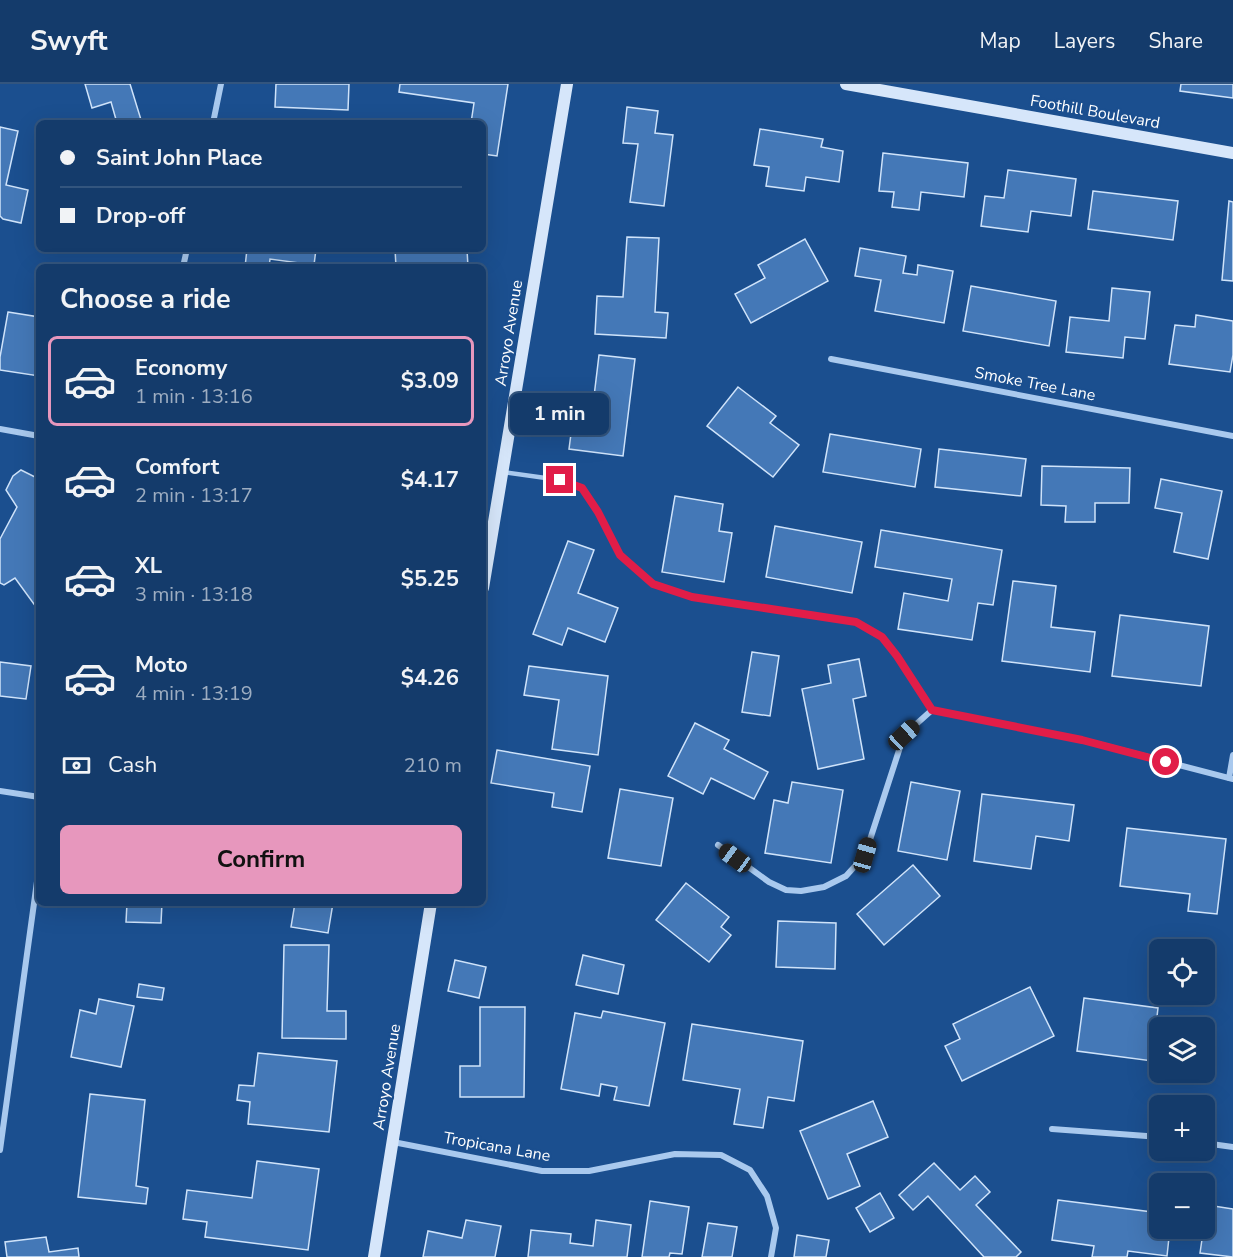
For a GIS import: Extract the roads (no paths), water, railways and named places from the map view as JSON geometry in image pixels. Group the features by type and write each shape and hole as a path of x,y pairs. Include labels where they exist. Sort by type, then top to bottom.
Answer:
{"street":[{"path":"214,120 221,84"},
{"name":"Arroyo Avenue","path":"486,570 567,84"},
{"name":"Foothill Boulevard","path":"846,84 1233,153"},
{"name":"Smoke Tree Lane","path":"831,359 1233,436"},
{"path":"0,429 36,435"},
{"path":"718,845 769,882 786,890 801,891 824,887 846,876 865,855 904,735 932,710 1082,740 1231,778 1233,755"},
{"path":"0,790 36,796"},
{"path":"0,1150 36,889"},
{"name":"Arroyo Avenue","path":"374,1257 431,906"},
{"path":"1052,1129 1149,1136"},
{"name":"Tropicana Lane","path":"393,1142 542,1171 589,1171 675,1154 721,1155 750,1170 767,1196 776,1228 771,1257"},
{"path":"1215,1145 1233,1147"}],"lane":[{"path":"502,472 560,480 582,488 598,512 620,555 653,584 692,597 856,622 882,637 932,710"}]}
